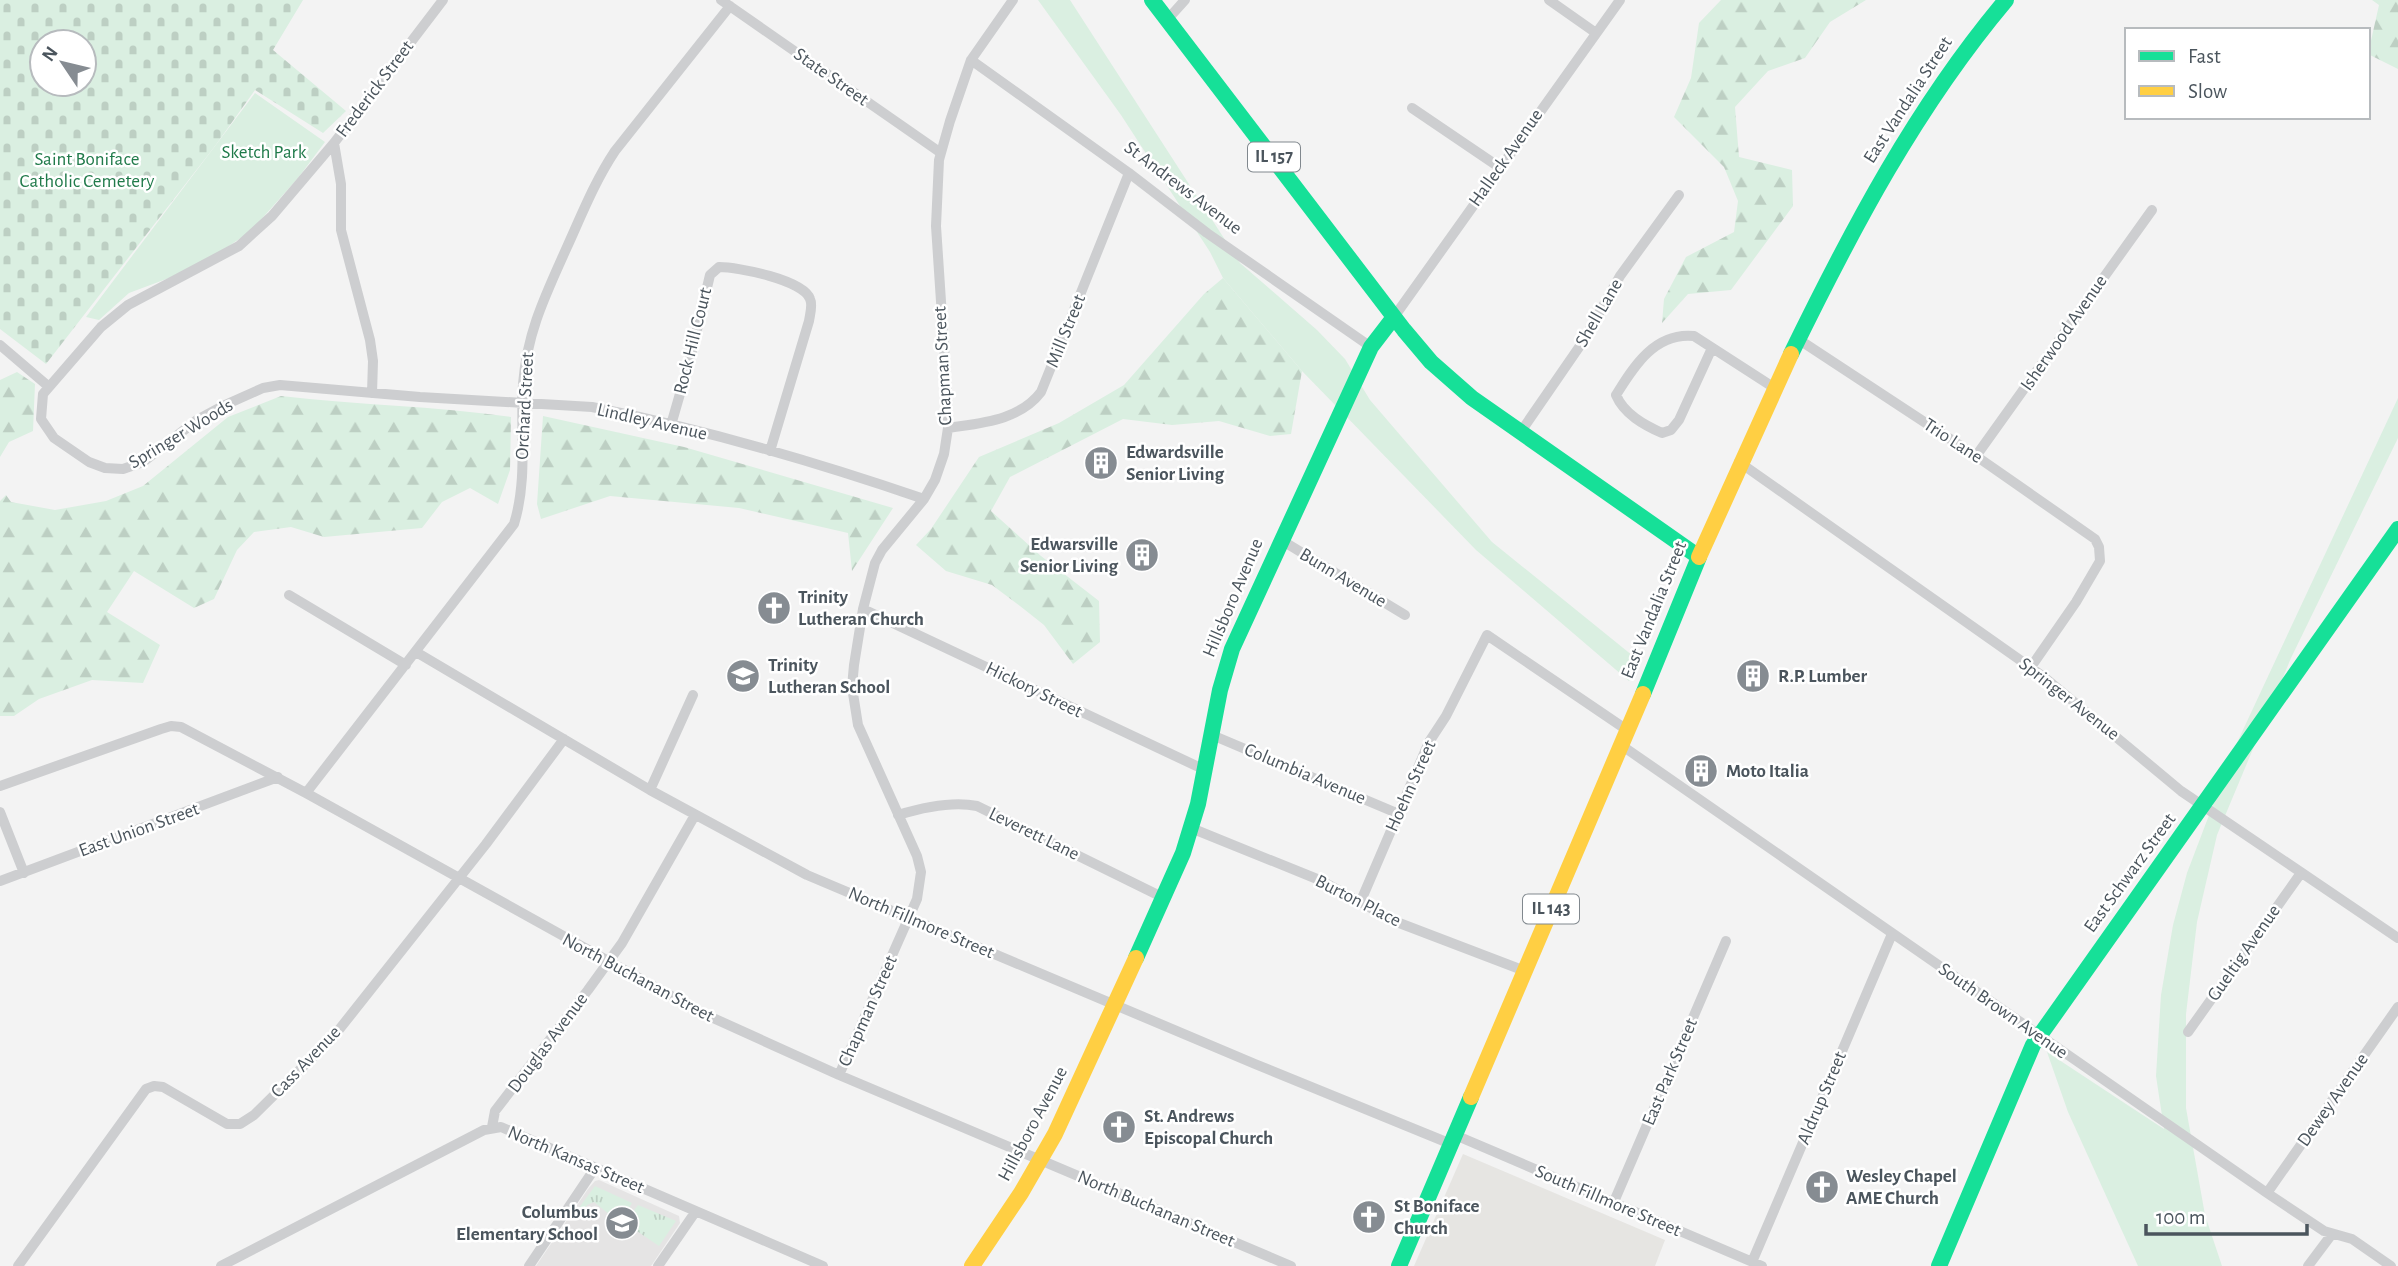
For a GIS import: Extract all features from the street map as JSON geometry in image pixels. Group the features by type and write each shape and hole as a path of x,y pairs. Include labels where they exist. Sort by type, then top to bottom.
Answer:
{"main road":[{"name":"IL 157","path":"1152,0 1431,362 1472,398 1520,433 1699,557"},
{"name":"East Vandalia Street","path":"1399,1266 1773,387 1905,138 1964,50 2006,0"},
{"name":"Hillsboro Avenue","path":"972,1266 1041,1160 1164,898 1191,828 1220,690 1232,649 1371,347 1394,317"},
{"name":"East Schwarz Street","path":"1939,1266 2039,1037 2398,528"}],"street":[{"name":"Frederick Street","path":"372,393 373,361 370,340 341,230 341,184 334,143 443,0"},
{"name":"Chapman Street","path":"839,1075 917,899 920,872 917,856 862,735 855,707 852,687 863,609 875,563 882,550 924,499 942,463 948,428 936,226 936,188 941,153 971,60 1013,0"},
{"path":"1167,20 1185,0"},
{"path":"1549,0 1596,33"},
{"name":"Halleck Avenue","path":"1394,317 1620,0"},
{"name":"State Street","path":"725,3 941,153"},
{"name":"Orchard Street","path":"306,793 514,524 519,510 522,475 522,403 530,336 595,184 615,151 725,3"},
{"name":"St Andrews Avenue","path":"971,60 1129,173 1207,233 1371,347"},
{"path":"1412,108 1499,167"},
{"path":"0,345 48,386 101,327 128,305 220,257 256,232 334,143"},
{"name":"Mill Street","path":"948,428 985,422 1016,413 1035,400 1041,392 1129,173"},
{"name":"Shell Lane","path":"1520,433 1584,340 1620,275 1679,195"},
{"name":"Isherwood Avenue","path":"1976,456 2152,210"},
{"name":"Rock Hill Court","path":"671,425 710,275 719,267 753,272 799,286 807,292 811,302 809,321 770,451"},
{"path":"1712,348 1679,420 1671,430 1662,433 1651,428 1620,405 1616,395 1635,365 1650,349 1668,338 1681,335 1694,336 1773,387"},
{"name":"Trio Lane","path":"1798,339 1976,456 2095,539 2100,551 2100,561 2076,602 2031,667"},
{"name":"Springer Woods","path":"48,386 43,394 41,413 46,428 74,454 115,470 133,467 144,461 197,421 263,388 288,384 372,393"},
{"name":"Lindley Avenue","path":"372,393 592,407 770,451 924,499"},
{"name":"Springer Avenue","path":"1739,462 2031,667 2203,806 2398,938"},
{"name":"Bunn Avenue","path":"1281,540 1405,615"},
{"path":"289,595 406,665"},
{"name":"Hickory Street","path":"863,609 1205,770"},
{"name":"South Brown Avenue","path":"1487,635 1892,934 2039,1037 2267,1193 2332,1234 2352,1239 2391,1266"},
{"name":"Hoehn Street","path":"1360,903 1429,742 1446,716 1487,635"},
{"name":"North Fillmore Street","path":"416,652 650,790 807,875 1115,1005 1453,1140"},
{"path":"650,790 693,695"},
{"name":"North Buchanan Street","path":"0,786 171,726 190,730 702,1013 839,1075 1291,1266"},
{"name":"Columbia Avenue","path":"1212,735 1399,814"},
{"name":"Cass Avenue","path":"18,1266 146,1089 163,1087 227,1124 245,1122 334,1036 459,879 564,739"},
{"name":"East Union Street","path":"0,881 278,777"},
{"name":"Leverett Lane","path":"898,816 911,811 959,805 977,806 1164,898"},
{"path":"0,812 24,873"},
{"name":"Douglas Avenue","path":"492,1127 495,1111 608,963 642,910 695,815"},
{"name":"Burton Place","path":"1191,828 1322,881 1394,921 1525,971"},
{"name":"Gueltig Avenue","path":"2188,1032 2301,873"},
{"name":"Aldrup Street","path":"1757,1264 1892,934"},
{"name":"East Park Street","path":"1614,1204 1726,941"},
{"name":"Dewey Avenue","path":"2267,1193 2398,1007"},
{"name":"North Kansas Street","path":"221,1266 492,1127 501,1127 823,1266"},
{"name":"South Fillmore Street","path":"1453,1140 1757,1264"},
{"path":"529,1266 595,1168"},
{"path":"658,1266 696,1211"},
{"path":"2308,1266 2332,1234"}],"shaded area":[{"path":"1463,1154 1665,1240 1655,1266 1414,1266"},
{"name":"Columbus Elementary School","path":"599,1180 679,1216 680,1223 651,1266 536,1266 588,1189"}],"green space":[{"name":"Saint Boniface Catholic Cemetery","path":"0,0 303,0 273,50 346,111 323,133 255,90 215,146 46,364 0,329"},
{"path":"1038,0 1070,0 1240,263 1317,330 1345,359 1370,400 1492,542 1638,660 1629,681 1476,550 1302,371 1223,278 1210,252 1121,115"},
{"path":"1721,0 1866,0 1830,22 1805,58 1768,71 1735,107 1739,157 1792,170 1793,206 1731,290 1688,294 1662,323 1664,299 1686,257 1734,232 1738,201 1724,167 1674,117 1691,78 1699,23"},
{"path":"2372,0 2398,0 2398,69 2370,55 2379,5"},
{"name":"Sketch Park","path":"255,93 325,142 298,178 251,231 223,250 169,278 129,293 99,320 86,317"},
{"path":"1223,278 1302,371 1291,434 1270,436 1219,421 1172,425 1123,419 1010,477 991,511 1041,556 1099,601 1100,642 1073,664 1044,625 1020,606 992,585 946,571 916,545 931,529 979,457 1059,423 1124,385 1204,294"},
{"path":"17,372 35,384 33,431 9,442 0,457 0,380"},
{"path":"281,396 511,417 510,470 498,504 470,488 442,502 422,528 324,537 291,527 254,532 237,550 214,599 194,608 134,571 107,612 160,645 143,683 92,680 39,699 14,716 0,716 0,501 6,495 11,502 55,510 106,501 143,486 228,417"},
{"path":"2398,398 2398,438 2291,658 2217,835 2197,922 2186,1014 2186,1108 2205,1215 2222,1266 2138,1266 2068,1112 2047,1052 2164,1129 2156,1076 2161,995 2173,925 2187,873 2235,747"},
{"path":"543,416 684,447 893,508 852,571 848,533 739,508 610,496 541,519 537,504"},
{"path":"595,1186 632,1203 620,1223 594,1202 587,1205 579,1219 573,1216"},
{"path":"638,1205 676,1221 659,1246 625,1223"}],"traffic: fast":[{"path":"1152,0 1431,362 1472,398 1699,557 1643,694"},
{"path":"1791,354 1888,170 1943,83 2006,0"},
{"path":"1136,958 1183,853 1198,804 1220,690 1232,649 1371,347 1394,317"},
{"path":"1939,1266 2033,1045 2398,529"},
{"path":"1399,1266 1471,1097"}],"traffic: slow":[{"path":"1699,557 1791,354"},
{"path":"1471,1097 1643,694"},
{"path":"972,1266 1021,1193 1055,1134 1136,958"}],"place":[{"name":"Edwardsville Senior Living","path":"1101,463"},
{"name":"Edwarsville Senior Living","path":"1142,555"},
{"name":"Trinity Lutheran Church","path":"774,608"},
{"name":"Trinity Lutheran School","path":"743,676"},
{"name":"R.P. Lumber","path":"1753,676"},
{"name":"Moto Italia","path":"1701,771"},
{"name":"St. Andrews Episcopal Church","path":"1119,1127"},
{"name":"Wesley Chapel AME Church","path":"1822,1187"},
{"name":"St Boniface Church","path":"1369,1217"},
{"name":"Columbus Elementary School","path":"622,1223"}]}
